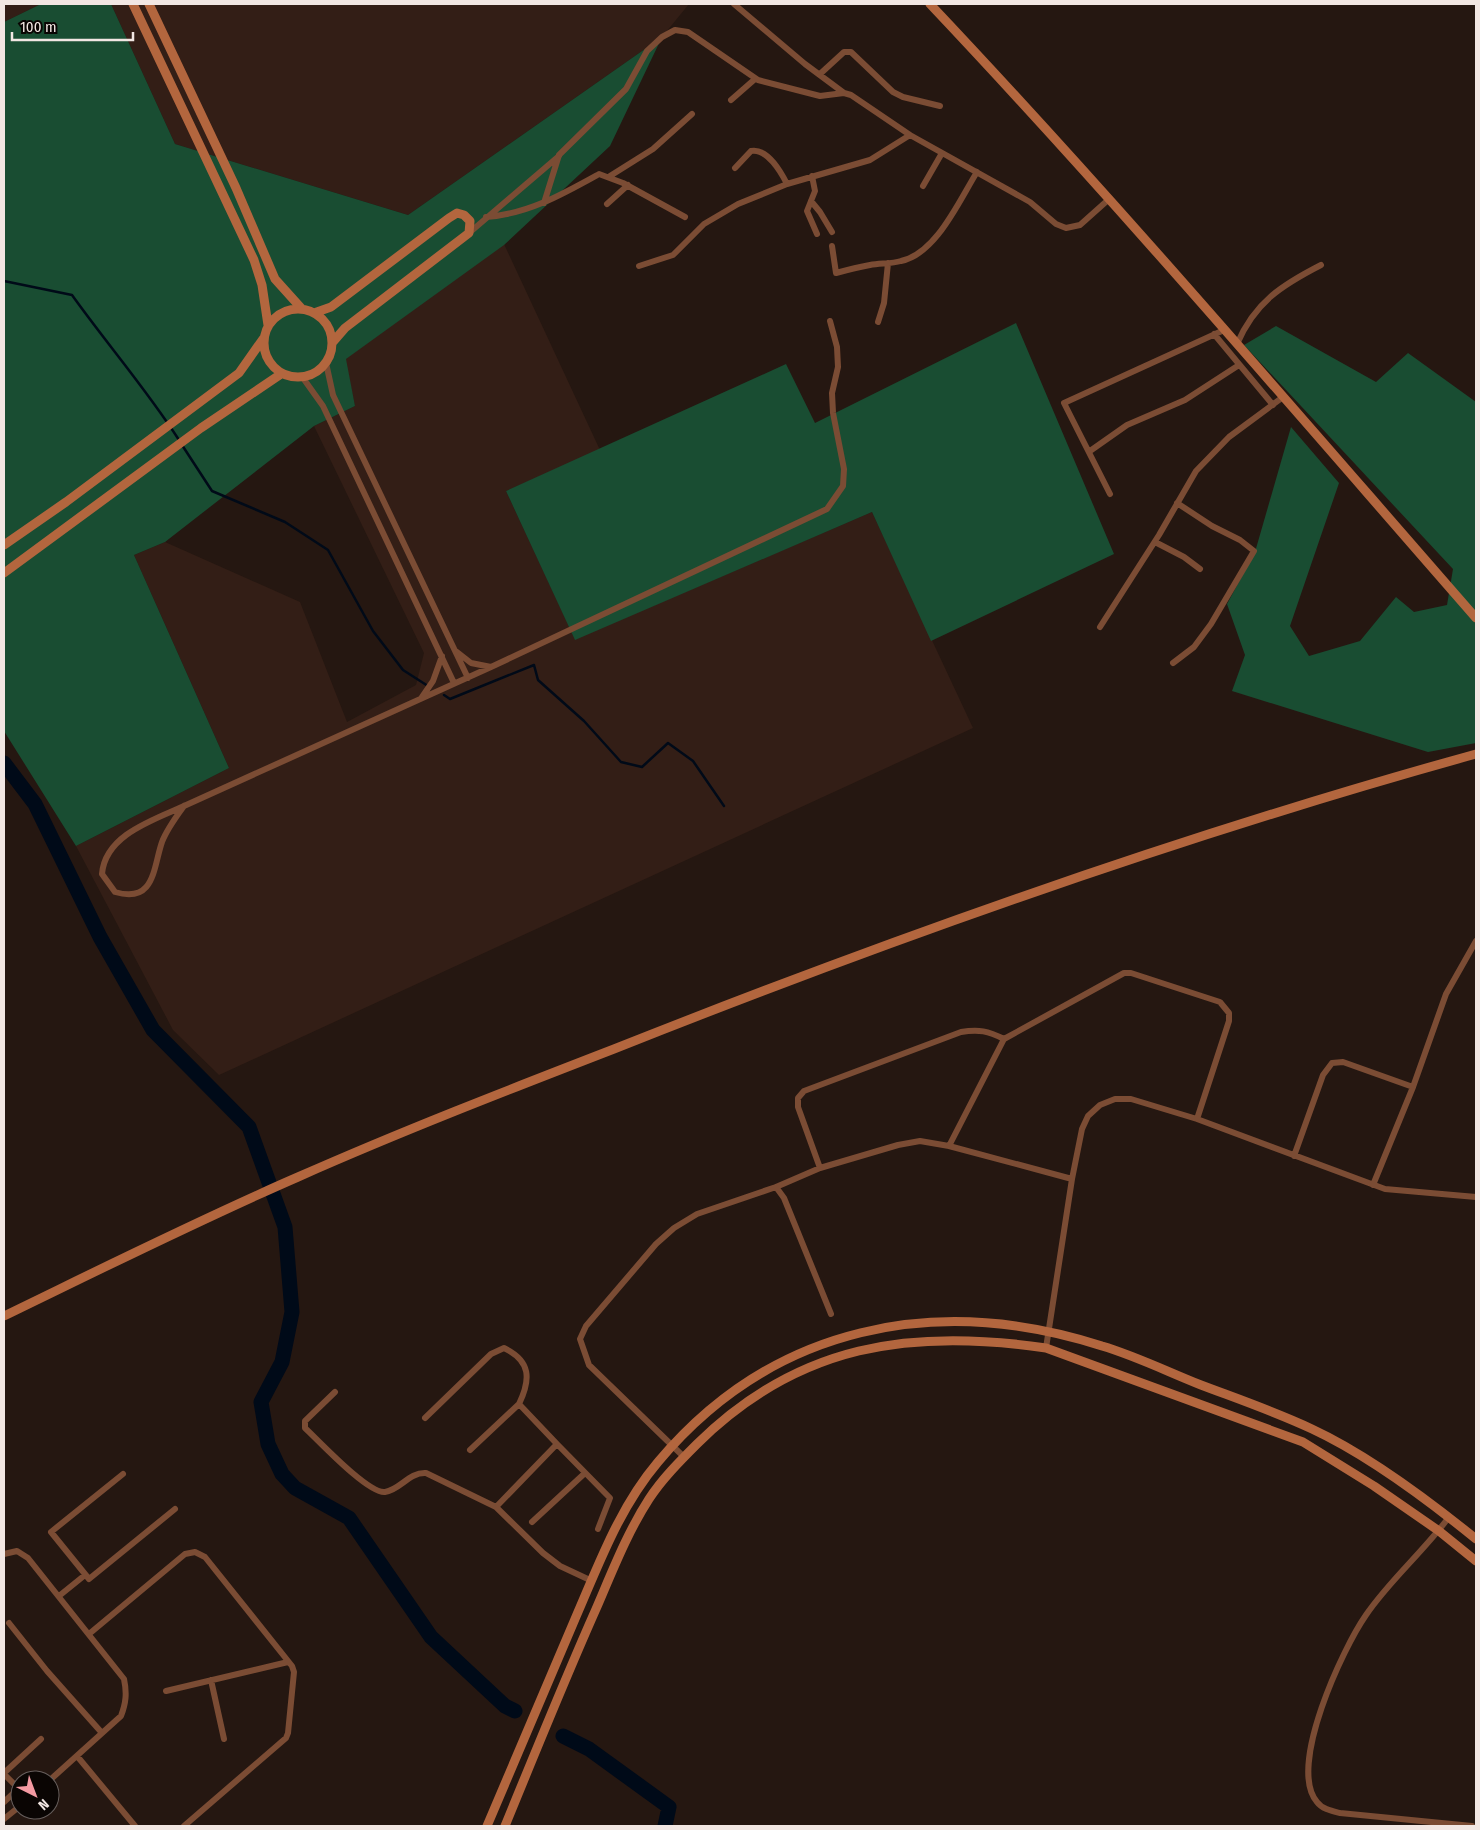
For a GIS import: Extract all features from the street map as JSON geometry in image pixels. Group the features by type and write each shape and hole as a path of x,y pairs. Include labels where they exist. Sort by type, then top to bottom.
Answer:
{"street":[{"path":"133,4 254,260 262,285 268,325"},
{"path":"149,4 236,188 275,279 302,309"},
{"path":"155,4 155,17"},
{"path":"734,4 753,22 844,93 910,135 1030,202 1056,224 1066,228 1080,225 1108,200"},
{"path":"930,4 1005,84 1283,396 1476,618"},
{"path":"264,339 267,359 281,374 291,378 303,378 320,370 326,363 332,343 345,328 469,233 560,155 626,89 647,51 662,37 675,30 688,32 755,79 820,96 844,93"},
{"path":"820,74 844,52 851,52 893,92 903,97 940,106"},
{"path":"731,100 755,79"},
{"path":"610,176 653,149 692,114"},
{"path":"639,266 673,255 704,224 738,204 787,184 870,160 910,135"},
{"path":"735,168 754,150 775,164 787,184"},
{"path":"923,186 942,153"},
{"path":"544,203 560,155"},
{"path":"832,246 836,273 902,261 914,256 932,242 977,172"},
{"path":"486,217 504,216 544,203 599,174 610,176 685,217"},
{"path":"812,176 815,191 807,211 817,234"},
{"path":"607,204 628,185"},
{"path":"811,201 832,232"},
{"path":"314,313 331,307 457,213 464,215 470,221 469,233"},
{"path":"878,322 884,303 888,263"},
{"path":"1233,357 1254,312 1288,282 1321,265"},
{"path":"4,545 239,373 264,339 268,325 273,319 286,311 302,309 314,313 327,326 332,343"},
{"path":"184,806 162,841 152,882 143,891 133,894 116,892 102,874 103,860 119,840 146,823 492,667 827,509 843,486 844,469 832,413 832,393 838,367 837,347 830,321"},
{"path":"1110,494 1090,451 1064,403 1224,330"},
{"path":"1214,334 1273,405"},
{"path":"326,363 333,395 468,678"},
{"path":"1090,451 1127,425 1185,400 1239,365"},
{"path":"4,573 201,428 281,374"},
{"path":"303,378 323,406 454,683"},
{"path":"1100,627 1155,542 1196,471 1229,436 1283,396"},
{"path":"1173,663 1194,647 1211,624 1254,551 1240,540 1212,526 1177,503"},
{"path":"1155,542 1184,557 1200,569"},
{"path":"454,650 471,663 492,667"},
{"path":"421,698 433,681 442,656"},
{"path":"4,1316 295,1178 406,1131 774,985 1090,873 1406,773 1476,754"},
{"path":"1372,1185 1413,1087 1446,994 1476,941"},
{"path":"949,1146 1004,1039 1124,973 1131,973 1220,1002 1229,1013 1230,1021 1197,1120"},
{"path":"820,1168 798,1106 798,1098 804,1091 961,1032 976,1029 988,1031 1004,1039"},
{"path":"1294,1156 1323,1075 1332,1063 1343,1062 1413,1087"},
{"path":"1046,1348 1072,1179 1082,1129 1088,1116 1100,1105 1115,1099 1131,1099 1197,1120 1385,1190 1476,1195"},
{"path":"684,1457 589,1365 580,1339 586,1326 656,1244 674,1228 697,1214 776,1187 820,1168 898,1144 920,1141 949,1146 1072,1179"},
{"path":"776,1187 784,1198 831,1314"},
{"path":"487,1826 620,1516 656,1464 710,1409 743,1384 802,1352 845,1336 892,1325 946,1321 1003,1324 1049,1332 1103,1346 1313,1429 1377,1467 1449,1517 1476,1539"},
{"path":"506,1826 560,1690 632,1526 650,1497 684,1457 719,1422 752,1398 809,1368 850,1353 893,1344 945,1339 1003,1342 1046,1348 1303,1442 1374,1486 1438,1531 1476,1561"},
{"path":"425,1418 491,1354 504,1348 512,1352 522,1362 528,1374 526,1390 519,1404 470,1450"},
{"path":"335,1392 305,1421 305,1428 340,1464 378,1491 388,1492 415,1475 426,1473 496,1507 543,1553 560,1566 592,1581"},
{"path":"519,1404 610,1498 598,1529"},
{"path":"496,1507 556,1444"},
{"path":"532,1522 586,1473"},
{"path":"123,1474 51,1532 89,1579 175,1509"},
{"path":"1449,1517 1367,1613 1351,1639 1322,1705 1314,1734 1307,1778 1310,1791 1317,1803 1334,1812 1472,1826"},
{"path":"4,1554 17,1551 28,1558 124,1679 127,1690 126,1703 121,1716 60,1771"},
{"path":"89,1634 185,1554 195,1552 205,1556 294,1672 286,1738 184,1826"},
{"path":"59,1596 85,1574"},
{"path":"9,1623 47,1671 102,1733"},
{"path":"166,1690 288,1662"},
{"path":"211,1680 224,1740"},
{"path":"4,1774 41,1739"},
{"path":"77,1756 135,1826"}],"shaded area":[{"path":"4,4 41,4 4,22"},
{"path":"111,4 689,4 662,37 408,215 175,144"},
{"path":"504,244 600,450 506,491 575,639 872,512 973,728 219,1075 173,1030 76,846 229,768 134,555 165,542 300,602 347,722 416,685 424,653 314,426 355,406 345,359"}],"green space":[{"path":"41,4 111,4 175,144 408,215 662,37 610,146 504,245 346,359 355,406 314,426 165,542 134,555 229,768 76,846 4,731 4,22"},
{"path":"1016,323 1114,554 931,641 872,512 575,640 506,491 786,364 815,423"},
{"path":"1276,326 1376,382 1408,353 1476,402 1476,743 1428,752 1232,691 1245,655 1227,604 1255,552 1291,427 1339,483 1290,626 1309,656 1360,641 1396,597 1414,612 1447,605 1453,569 1244,345"}],"waterway":[{"path":"4,281 72,295 154,403 179,440"},
{"path":"182,445 212,491 285,522 328,550 373,631 403,670 428,686"},
{"path":"444,695 450,699 534,665 538,680 584,721 621,762 642,767 668,743 693,761 724,806"},
{"path":"4,763 35,804 100,937 153,1030 249,1127 285,1227 292,1312 282,1362 261,1402 268,1444 282,1474 295,1488 349,1518 431,1637 505,1706 515,1711"},
{"path":"563,1736 589,1749 669,1807 665,1826"}]}
